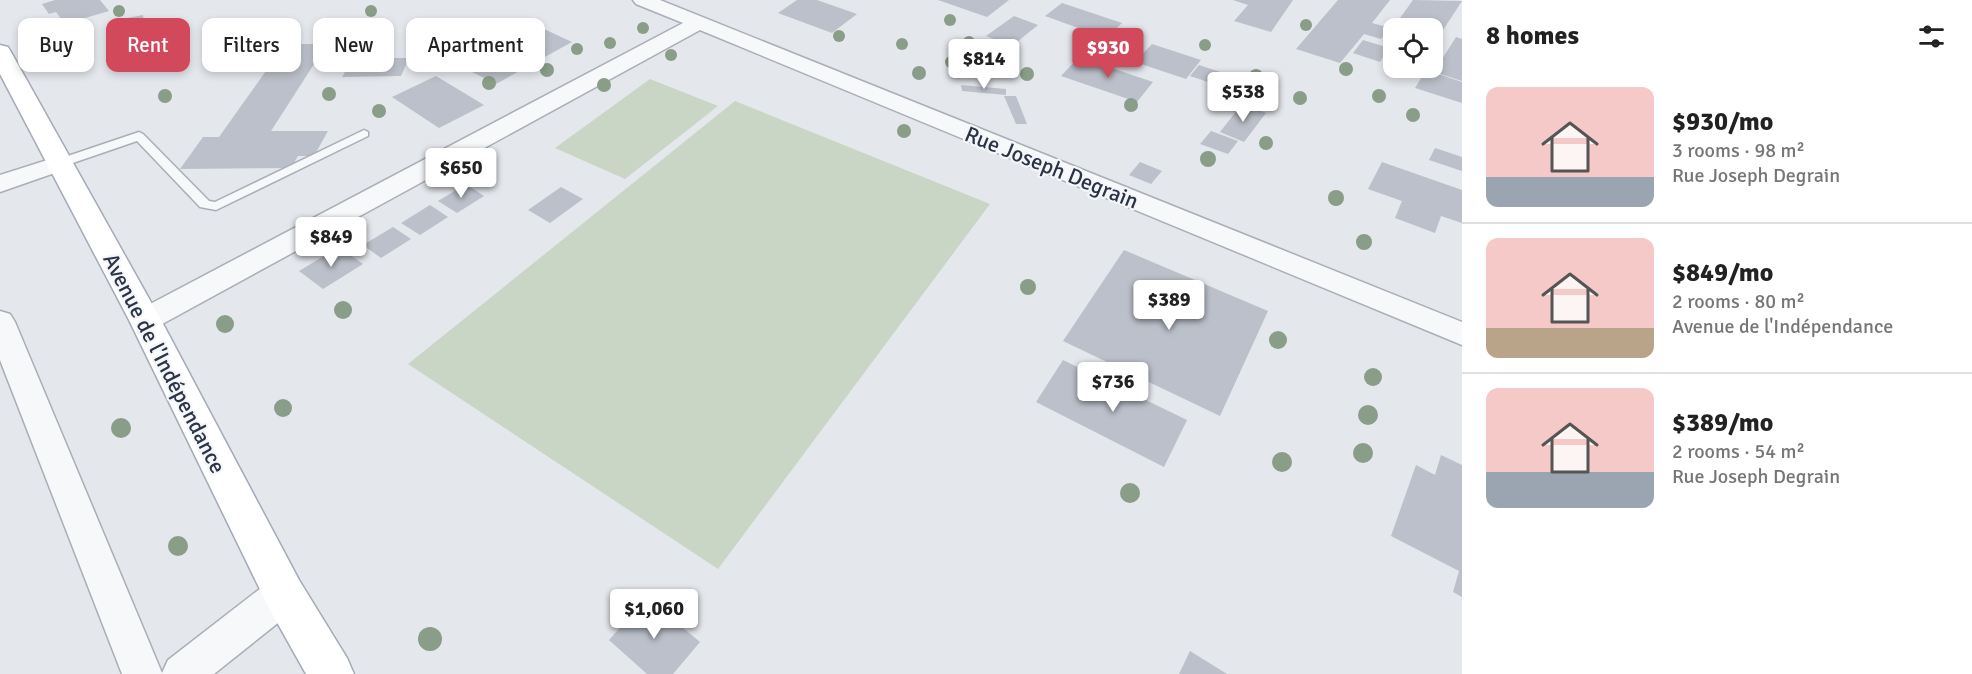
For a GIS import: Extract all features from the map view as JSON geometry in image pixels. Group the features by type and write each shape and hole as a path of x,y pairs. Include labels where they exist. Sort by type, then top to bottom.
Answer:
{"main road":[{"name":"Avenue de l'Indépendance","path":"0,52 145,320 284,594 331,674"}],"street":[{"name":"Rue Joseph Degrain","path":"643,0 1462,334"},
{"path":"145,320 699,23"},
{"path":"0,184 60,163"},
{"path":"0,322 142,674"},
{"path":"182,674 284,594"}],"lane":[{"path":"60,163 139,136 205,204 216,206 364,134"}],"green space":[{"path":"650,79 718,106 625,179 555,148"},
{"path":"735,101 990,204 718,569 408,364"}],"building":[{"path":"55,0 100,0 109,11 85,18 60,18 56,12 49,14 42,4"},
{"path":"797,0 817,0 857,14 832,33 778,13"},
{"path":"938,0 1009,0 987,17"},
{"path":"1233,0 1293,0 1271,32 1234,21 1248,5"},
{"path":"1338,0 1390,0 1372,23 1383,26 1383,37 1381,39 1364,34 1340,63 1296,49"},
{"path":"1413,0 1462,1 1443,30 1443,18 1400,18"},
{"path":"1062,3 1122,23 1106,38 1045,16"},
{"path":"143,15 143,18 127,18"},
{"path":"1014,16 1038,25 1012,46 986,36"},
{"path":"545,29 572,42 545,57"},
{"path":"1456,37 1462,39 1462,81 1443,75 1443,58"},
{"path":"1363,40 1383,46 1383,57 1380,62 1353,53"},
{"path":"301,44 313,44 313,66 271,131 328,131 314,156 298,156 291,168 180,169 203,137 219,137 265,72 301,72"},
{"path":"1152,44 1201,60 1186,79 1135,62"},
{"path":"1079,57 1153,82 1137,102 1061,76"},
{"path":"394,58 406,58 406,65 401,76 342,77 345,72 394,72"},
{"path":"1199,65 1247,81 1238,92 1190,76"},
{"path":"472,72 518,72 496,84"},
{"path":"436,76 484,105 439,128 392,97"},
{"path":"1443,76 1462,82 1462,103 1415,88 1421,78 1443,78"},
{"path":"961,85 1006,89 1006,95 962,91"},
{"path":"1004,96 1016,96 1027,124 1016,124"},
{"path":"1242,104 1266,113 1244,142 1220,132"},
{"path":"1211,131 1238,141 1228,154 1200,144"},
{"path":"1435,148 1462,157 1462,171 1429,160"},
{"path":"1140,162 1162,171 1151,184 1129,175"},
{"path":"1382,162 1462,190 1462,223 1441,216 1435,233 1395,218 1402,201 1368,189"},
{"path":"466,184 484,196 457,213 438,201"},
{"path":"561,187 583,199 550,223 528,210"},
{"path":"430,205 448,217 420,235 401,223"},
{"path":"393,227 411,239 381,258 363,245"},
{"path":"339,247 363,264 323,289 299,271"},
{"path":"1124,250 1268,311 1220,416 1063,341"},
{"path":"1063,360 1187,420 1164,467 1036,402"},
{"path":"1441,455 1462,465 1462,597 1453,592 1459,571 1391,536 1416,465 1435,475"},
{"path":"647,598 700,642 673,674 647,674 609,640"},
{"path":"1190,651 1227,674 1179,674"}]}
